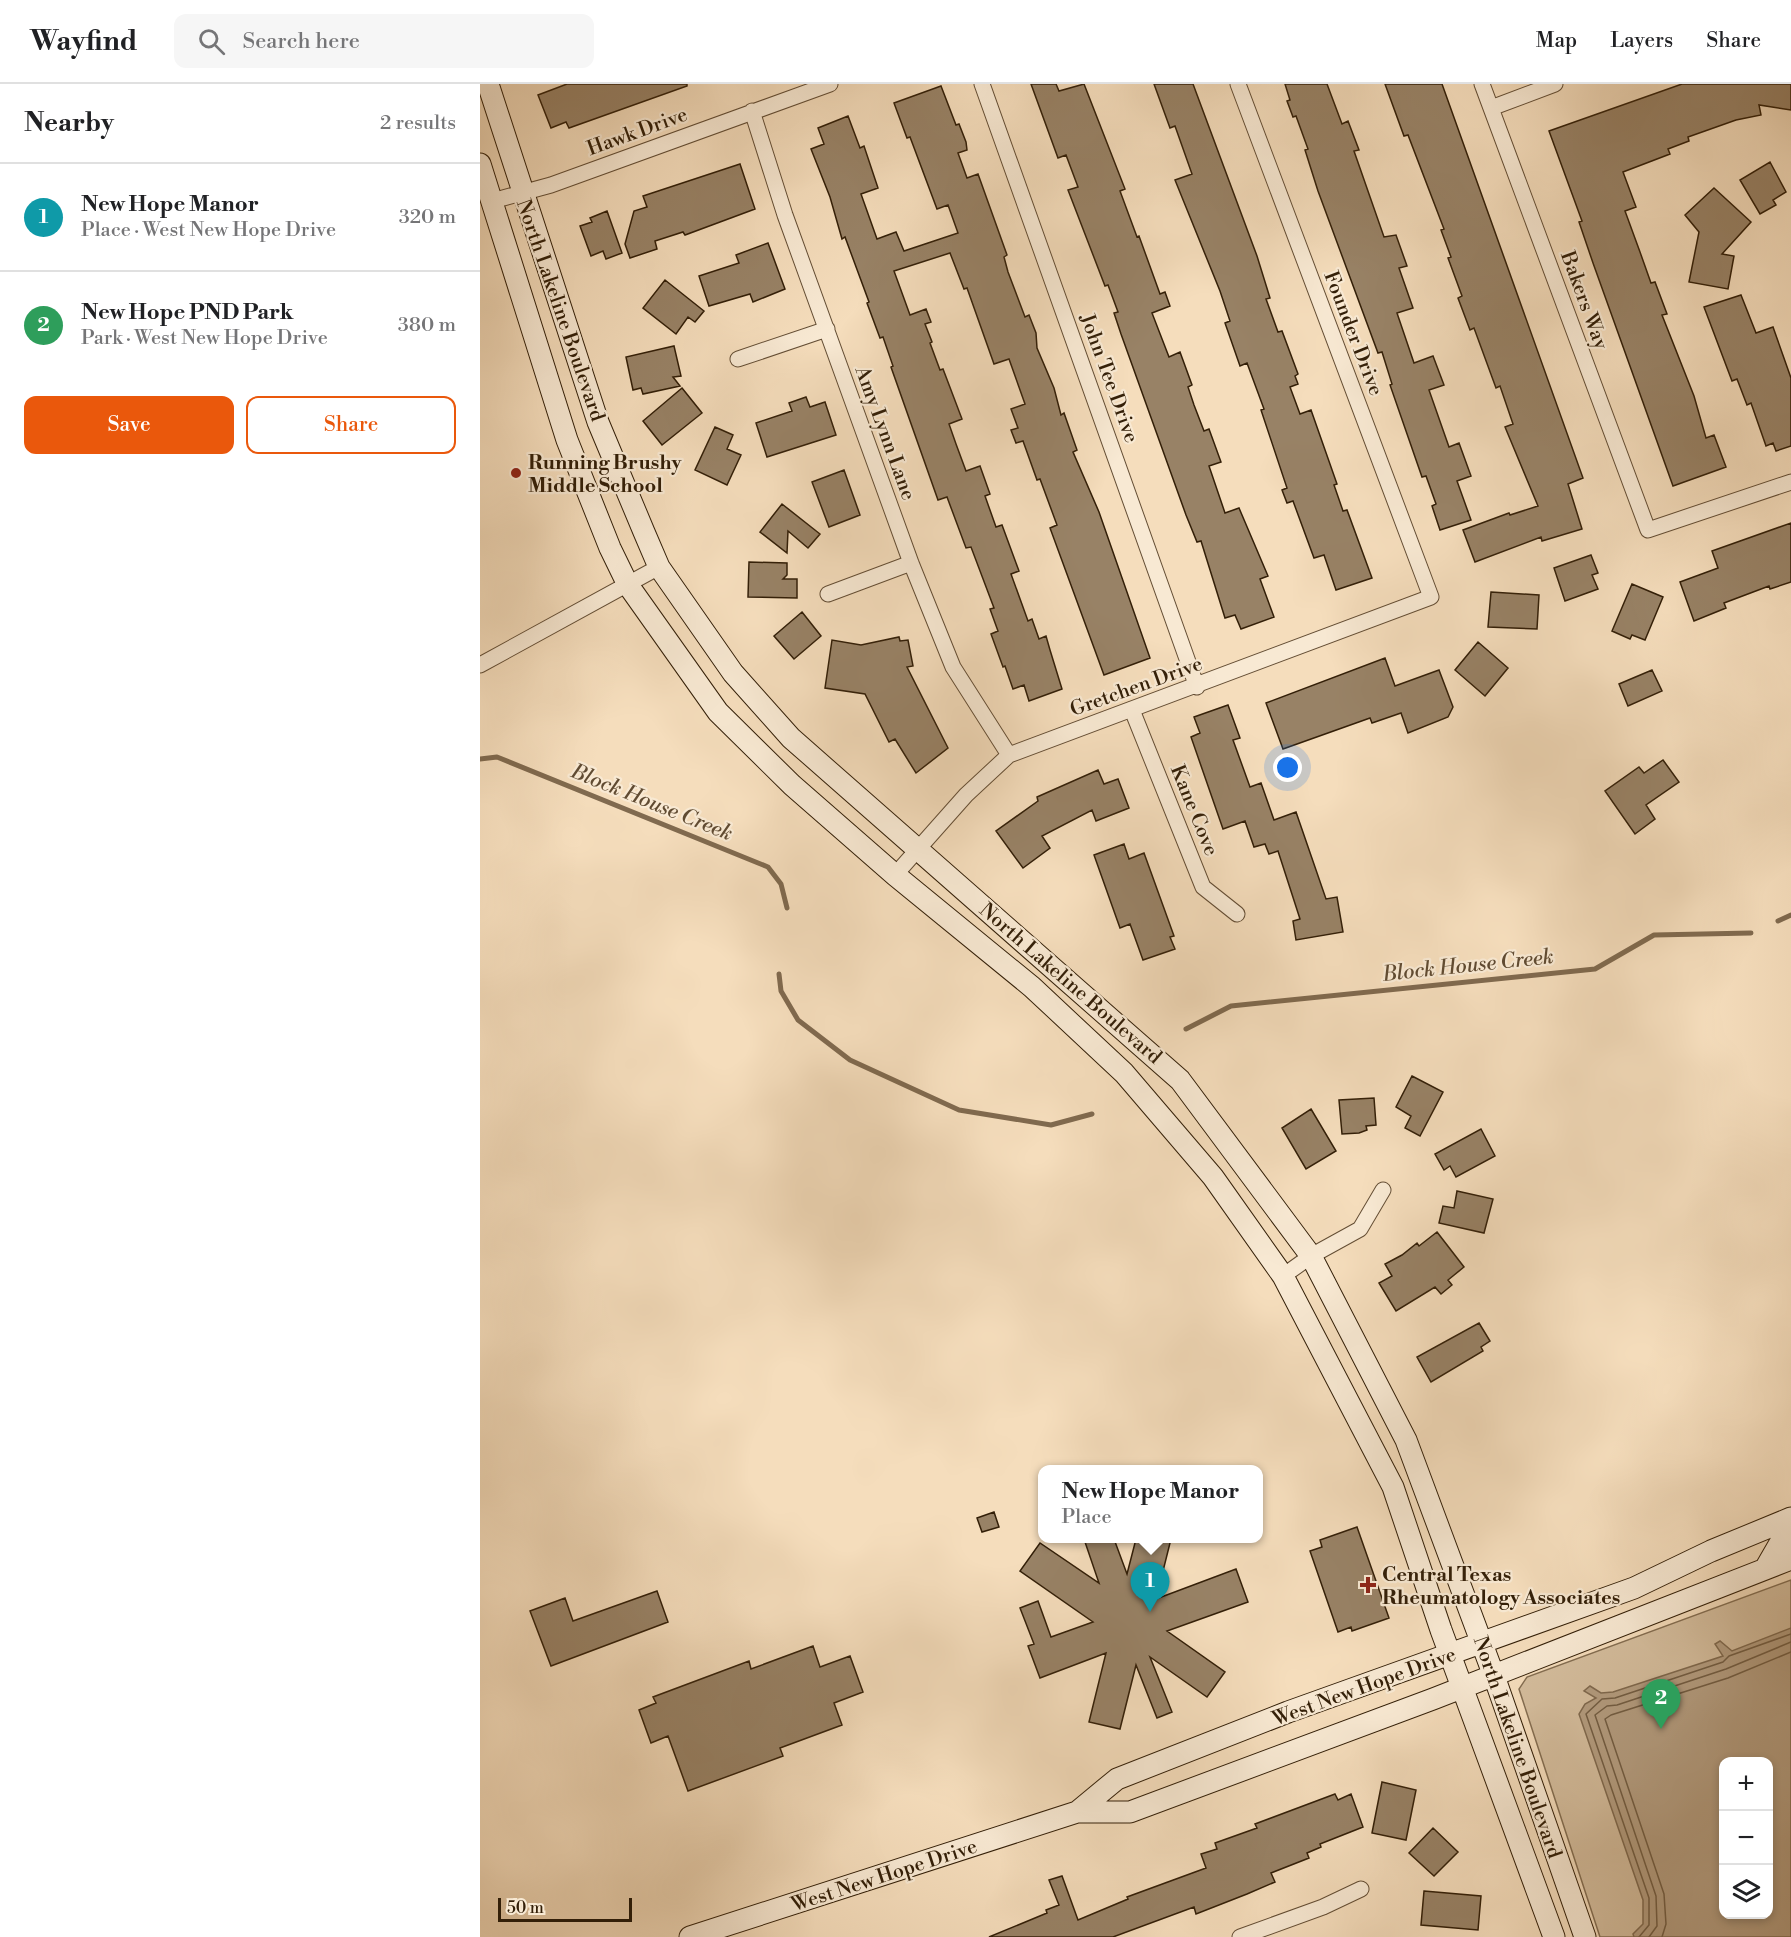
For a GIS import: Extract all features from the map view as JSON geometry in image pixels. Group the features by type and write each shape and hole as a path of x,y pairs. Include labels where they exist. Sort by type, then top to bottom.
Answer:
{"main road":[{"name":"North Lakeline Boulevard","path":"488,84 598,422 659,567 733,673 791,738 1180,1080 1311,1256 1406,1440 1494,1676 1585,1937"},
{"name":"North Lakeline Boulevard","path":"480,164 567,440 610,548 628,585 718,712 792,785 895,875 1032,987 1124,1073 1213,1177 1283,1276 1393,1487 1451,1655 1554,1937"},
{"name":"West New Hope Drive","path":"1077,1812 1118,1779 1288,1712 1634,1588 1711,1551 1791,1518"},
{"path":"1765,1569 1780,1543 1791,1539"},
{"name":"West New Hope Drive","path":"690,1937 1077,1812 1130,1812 1464,1688 1791,1559"}],"street":[{"name":"Hawk Drive","path":"492,201 551,185 830,84"},
{"name":"John Tee Drive","path":"982,84 1197,687"},
{"name":"Founder Drive","path":"1238,84 1431,597"},
{"name":"Bakers Way","path":"1482,84 1648,530 1791,482"},
{"path":"1491,108 1555,84"},
{"name":"Amy Lynn Lane","path":"752,111 785,215 911,563 953,668 1009,755"},
{"path":"738,359 827,329"},
{"path":"828,594 911,563"},
{"path":"480,665 659,567"},
{"name":"Gretchen Drive","path":"895,875 920,850 966,795 1009,755 1197,687 1431,597"},
{"name":"Kane Cove","path":"1132,710 1203,887 1237,914"},
{"path":"1283,1276 1311,1256 1360,1229 1383,1190"},
{"path":"1240,1937 1323,1907 1360,1889"}],"shaded area":[{"path":"1791,1580 1791,1937 1600,1937 1519,1689 1527,1677"}],"water":[{"path":"1791,1628 1791,1937 1634,1937 1633,1934 1643,1924 1643,1900 1579,1714 1585,1704 1596,1698 1584,1691 1590,1686 1601,1693 1613,1692 1723,1656 1715,1644 1720,1641 1732,1651"}],"building":[{"path":"567,84 687,84 687,86 569,128 566,122 551,128 538,95"},
{"path":"1031,84 1056,84 1059,91 1084,84 1125,189 1120,191 1137,237 1139,236 1160,294 1165,292 1170,306 1152,313 1169,357 1180,352 1192,385 1188,387 1194,405 1204,431 1209,429 1221,462 1209,466 1225,513 1239,508 1268,576 1260,579 1274,617 1241,629 1235,615 1225,618 1201,541 1197,542 1186,515 1121,334 1114,313 1118,312 1108,285 1105,286 1068,190 1078,187 1066,155 1058,158"},
{"path":"1154,84 1193,84 1257,256 1270,298 1266,299 1278,332 1282,331 1298,374 1295,376 1298,384 1290,387 1300,414 1311,410 1337,484 1334,485 1343,511 1347,510 1372,578 1336,590 1324,555 1314,558 1293,501 1287,503 1282,490 1287,488 1261,410 1264,409 1247,363 1240,366 1225,323 1230,321 1220,291 1175,180 1192,174 1175,126 1170,128"},
{"path":"1285,84 1327,84 1342,124 1348,121 1359,150 1354,151 1384,237 1396,235 1407,266 1399,268 1413,308 1397,313 1414,363 1433,356 1444,385 1429,390 1449,447 1459,443 1471,476 1457,481 1471,520 1440,530 1432,506 1436,504 1426,476 1422,477 1390,385 1392,384 1382,352 1378,353 1318,191 1305,150 1308,149 1296,116 1293,117 1287,101 1290,100"},
{"path":"1385,84 1442,84 1583,478 1568,484 1582,529 1542,541 1541,537 1475,562 1463,530 1509,513 1510,515 1538,506 1505,427 1513,424 1500,386 1496,388 1474,328 1470,330 1458,298 1462,296 1448,258 1451,257 1441,230 1444,229 1408,135 1404,136"},
{"path":"1682,84 1791,84 1791,110 1759,105 1761,115 1736,120 1688,137 1689,141 1668,149 1670,154 1623,172 1636,207 1625,211 1651,283 1655,282 1667,314 1662,315 1694,396 1706,438 1714,435 1726,467 1673,486 1593,263 1579,222 1582,221 1549,131"},
{"path":"941,86 956,125 959,124 966,142 967,150 958,153 967,178 978,174 1007,255 1004,257 1008,272 1025,317 1029,315 1036,333 1037,348 1054,388 1061,415 1064,413 1077,450 1073,452 1099,512 1150,658 1104,675 1050,528 1057,525 1040,479 1037,480 1023,441 1016,443 1011,430 1018,428 1011,409 1025,404 1009,359 994,364 967,288 964,289 950,253 894,271 910,315 926,309 931,322 925,324 932,342 930,343 940,370 943,369 962,419 949,424 956,444 966,471 980,466 990,494 985,496 996,527 1002,525 1019,571 1011,574 1028,621 1032,619 1039,639 1046,636 1062,689 1029,701 1024,685 1013,689 1005,666 1003,667 991,634 998,631 990,609 994,608 971,547 966,548 947,497 938,500 891,367 893,366 883,337 880,338 845,237 842,239 830,197 811,149 824,144 818,128 848,116 860,148 864,146 878,188 861,194 877,239 896,232 904,251 958,233 948,205 937,209 910,137 907,138 894,103"},
{"path":"1770,162 1786,192 1773,200 1776,205 1760,214 1740,180"},
{"path":"740,164 755,209 685,235 683,232 655,241 657,249 630,258 625,244 634,211 647,207 643,196"},
{"path":"1714,188 1751,222 1722,254 1734,256 1728,289 1689,282 1699,232 1685,215"},
{"path":"607,211 622,253 606,259 603,251 591,256 580,226 592,222 590,218"},
{"path":"768,243 785,289 753,302 750,294 709,306 699,276 739,263 736,255"},
{"path":"665,280 704,311 695,322 688,317 676,334 643,308"},
{"path":"1741,295 1756,333 1773,327 1791,378 1791,446 1776,451 1773,443 1766,446 1751,403 1747,405 1737,379 1732,381 1704,307"},
{"path":"674,346 681,376 673,377 680,386 643,394 641,388 633,390 626,357"},
{"path":"682,388 702,413 662,445 643,421"},
{"path":"806,397 810,407 825,402 836,435 767,457 756,423 792,411 789,403"},
{"path":"715,427 733,435 727,449 741,455 727,485 695,470"},
{"path":"844,470 860,515 829,527 812,482"},
{"path":"782,504 820,534 808,548 788,531 787,553 760,532"},
{"path":"1791,523 1791,582 1770,589 1769,586 1724,603 1726,608 1694,621 1680,582 1718,568 1712,551"},
{"path":"1591,555 1598,573 1592,575 1598,589 1565,601 1554,568"},
{"path":"749,562 787,563 787,575 783,579 797,579 797,598 748,597"},
{"path":"1632,584 1663,597 1645,640 1632,635 1630,639 1612,631"},
{"path":"1491,592 1539,595 1537,629 1488,627"},
{"path":"802,612 821,636 794,659 774,636"},
{"path":"899,637 900,641 908,640 913,666 907,667 948,748 916,773 895,739 889,742 865,694 825,688 832,640 861,645"},
{"path":"1478,642 1508,668 1485,696 1455,670"},
{"path":"1385,658 1395,686 1439,670 1453,707 1448,717 1408,733 1401,713 1372,723 1370,718 1283,749 1266,703"},
{"path":"1652,670 1662,691 1628,706 1619,684"},
{"path":"1228,705 1240,738 1233,740 1250,787 1261,783 1274,820 1296,812 1326,899 1337,897 1343,932 1296,940 1293,921 1300,919 1278,851 1269,854 1265,844 1254,847 1245,821 1223,829 1191,737 1200,733 1194,717"},
{"path":"1663,760 1679,782 1646,805 1655,819 1635,834 1605,791 1639,767 1644,773"},
{"path":"1098,770 1104,784 1118,779 1129,808 1096,821 1092,810 1042,836 1050,848 1023,868 996,831 1038,801 1037,797"},
{"path":"1124,844 1129,859 1144,853 1174,936 1170,937 1175,949 1143,960 1130,924 1120,928 1094,855"},
{"path":"1412,1076 1443,1092 1420,1136 1405,1128 1411,1116 1396,1107"},
{"path":"1374,1098 1376,1125 1366,1126 1367,1130 1359,1133 1342,1134 1339,1100"},
{"path":"1311,1109 1336,1151 1306,1169 1282,1128"},
{"path":"1481,1129 1495,1156 1456,1177 1450,1166 1444,1170 1435,1154"},
{"path":"1457,1191 1493,1199 1484,1233 1439,1223 1443,1206 1454,1208"},
{"path":"1437,1232 1464,1267 1448,1280 1452,1285 1441,1294 1435,1287 1396,1311 1379,1283 1392,1276 1385,1264 1402,1255 1417,1243 1419,1246"},
{"path":"1479,1323 1490,1341 1481,1347 1483,1351 1431,1382 1417,1357"},
{"path":"994,1512 999,1527 982,1532 977,1518"},
{"path":"1357,1527 1389,1618 1352,1631 1351,1627 1338,1632 1310,1551 1322,1547 1320,1540"},
{"path":"1040,1543 1099,1583 1085,1543 1115,1543 1127,1574 1135,1543 1170,1543 1156,1599 1236,1569 1248,1602 1167,1631 1225,1672 1207,1697 1150,1657 1172,1712 1157,1718 1136,1665 1120,1729 1089,1722 1106,1653 1040,1678 1028,1646 1034,1644 1020,1608 1038,1601 1051,1637 1093,1622 1020,1571"},
{"path":"657,1591 668,1622 551,1666 530,1611 565,1598 573,1621"},
{"path":"813,1646 820,1667 850,1656 863,1692 834,1703 842,1725 780,1748 783,1756 688,1791 668,1736 651,1743 639,1710 656,1703 653,1697 749,1661 751,1669"},
{"path":"1382,1782 1416,1790 1406,1840 1372,1833"},
{"path":"1335,1794 1338,1800 1351,1794 1363,1827 1320,1844 1321,1847 1307,1853 1309,1858 1271,1873 1275,1882 1247,1894 1196,1914 1194,1907 1113,1937 989,1937 1047,1913 1046,1910 1059,1905 1049,1880 1062,1876 1078,1920 1128,1899 1127,1897 1206,1868 1201,1854 1217,1849 1215,1843 1257,1828 1255,1824"},
{"path":"1433,1828 1458,1852 1434,1876 1409,1853"},
{"path":"1424,1891 1481,1896 1478,1930 1421,1925"}],"waterway":[{"name":"Block House Creek","path":"480,759 497,757 768,867 781,884 787,908"},
{"name":"Block House Creek","path":"1778,921 1791,915"},
{"name":"Block House Creek","path":"1186,1029 1231,1006 1595,969 1654,935 1751,933"},
{"name":"Block House Creek","path":"779,974 781,991 798,1020 850,1060 959,1110 1051,1125 1092,1114"}],"place":[{"name":"Running Brushy Middle School","path":"516,473"},
{"name":"Central Texas Rheumatology Associates","path":"1368,1585"},
{"name":"New Hope Manor","path":"1150,1612"},
{"name":"New Hope PND Park","path":"1661,1729"}]}
